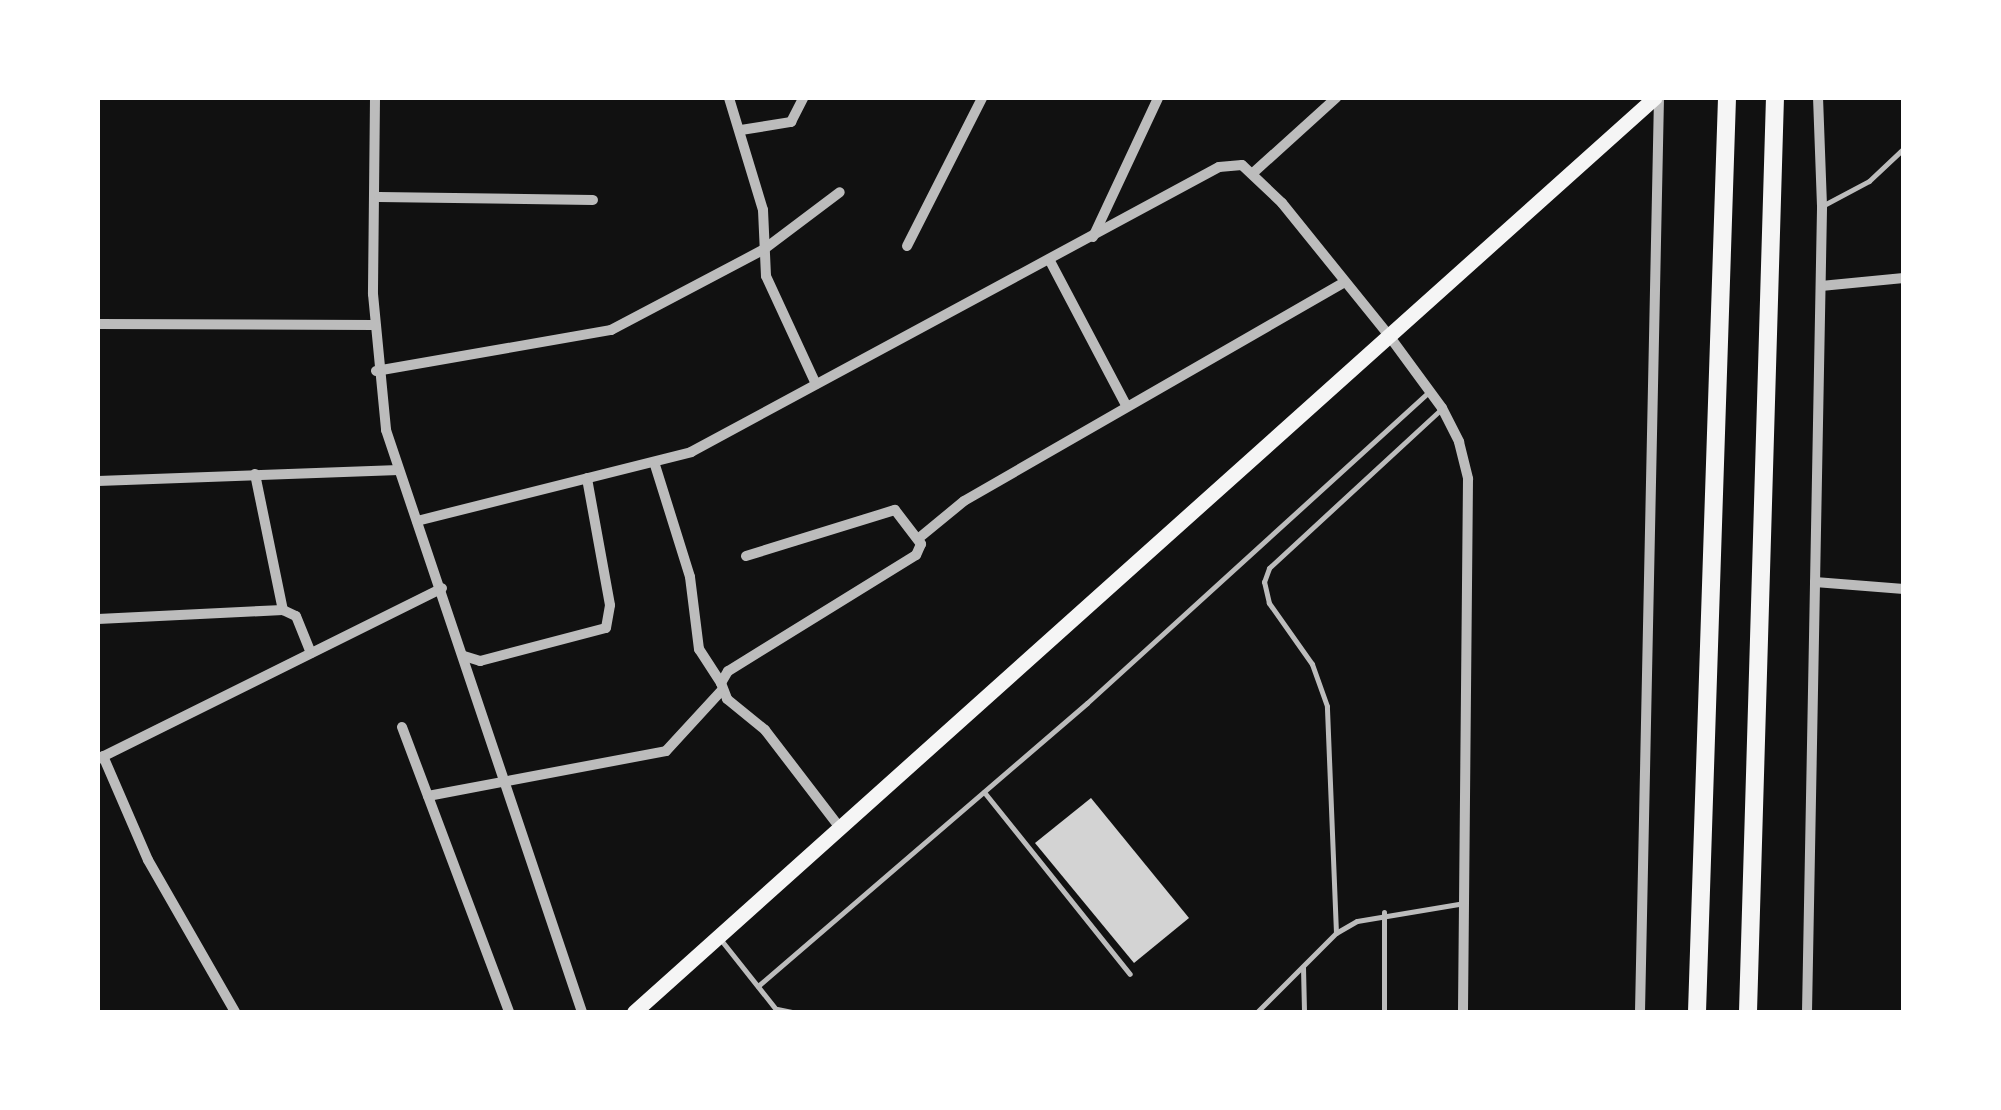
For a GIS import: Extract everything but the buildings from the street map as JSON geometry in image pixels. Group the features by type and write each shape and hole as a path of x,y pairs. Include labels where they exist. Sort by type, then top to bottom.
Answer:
{"highway":[{"path":"1697,1012 1727,98"},
{"path":"1748,1012 1774,98"}],"main road":[{"path":"634,1012 1387,333 1657,98"}],"street":[{"path":"375,98 376,370 399,470 582,1012"},
{"path":"729,98 763,210 766,276 816,384"},
{"path":"741,130 790,122 802,98"},
{"path":"907,246 982,98"},
{"path":"1093,237 1158,98"},
{"path":"1253,174 1336,98"},
{"path":"1640,1012 1657,98"},
{"path":"1807,1012 1822,206 1818,98"},
{"path":"417,522 587,478 656,465 1050,261 1219,167 1235,163 1253,174 1431,390 1442,408 1468,479 1463,1012"},
{"path":"376,370 612,330 763,250 840,192"},
{"path":"378,196 593,200"},
{"path":"1050,261 1126,405"},
{"path":"1821,286 1904,278"},
{"path":"428,796 666,752 721,687 728,672 916,555 919,538 964,501 1345,282"},
{"path":"98,324 374,325"},
{"path":"656,465 690,577 698,649 721,687 765,730 841,829"},
{"path":"98,481 399,470"},
{"path":"255,474 283,610"},
{"path":"464,656 480,661 606,628 610,605 587,478"},
{"path":"746,556 894,510 919,538"},
{"path":"1815,582 1904,589"},
{"path":"235,1012 148,860 100,757 442,588"},
{"path":"98,619 283,610 296,616 312,653"},
{"path":"402,727 509,1012"}],"lane":[{"path":"1822,206 1869,181 1904,148"},
{"path":"758,986 984,792 1431,390"},
{"path":"1336,933 1327,706 1312,664 1269,603 1264,582 1269,568 1442,408"},
{"path":"984,792 1130,974"},
{"path":"1257,1012 1336,933 1384,912 1465,902"},
{"path":"1384,912 1384,1012"},
{"path":"719,938 778,1011 792,1012"},
{"path":"1303,967 1304,1012"}]}
